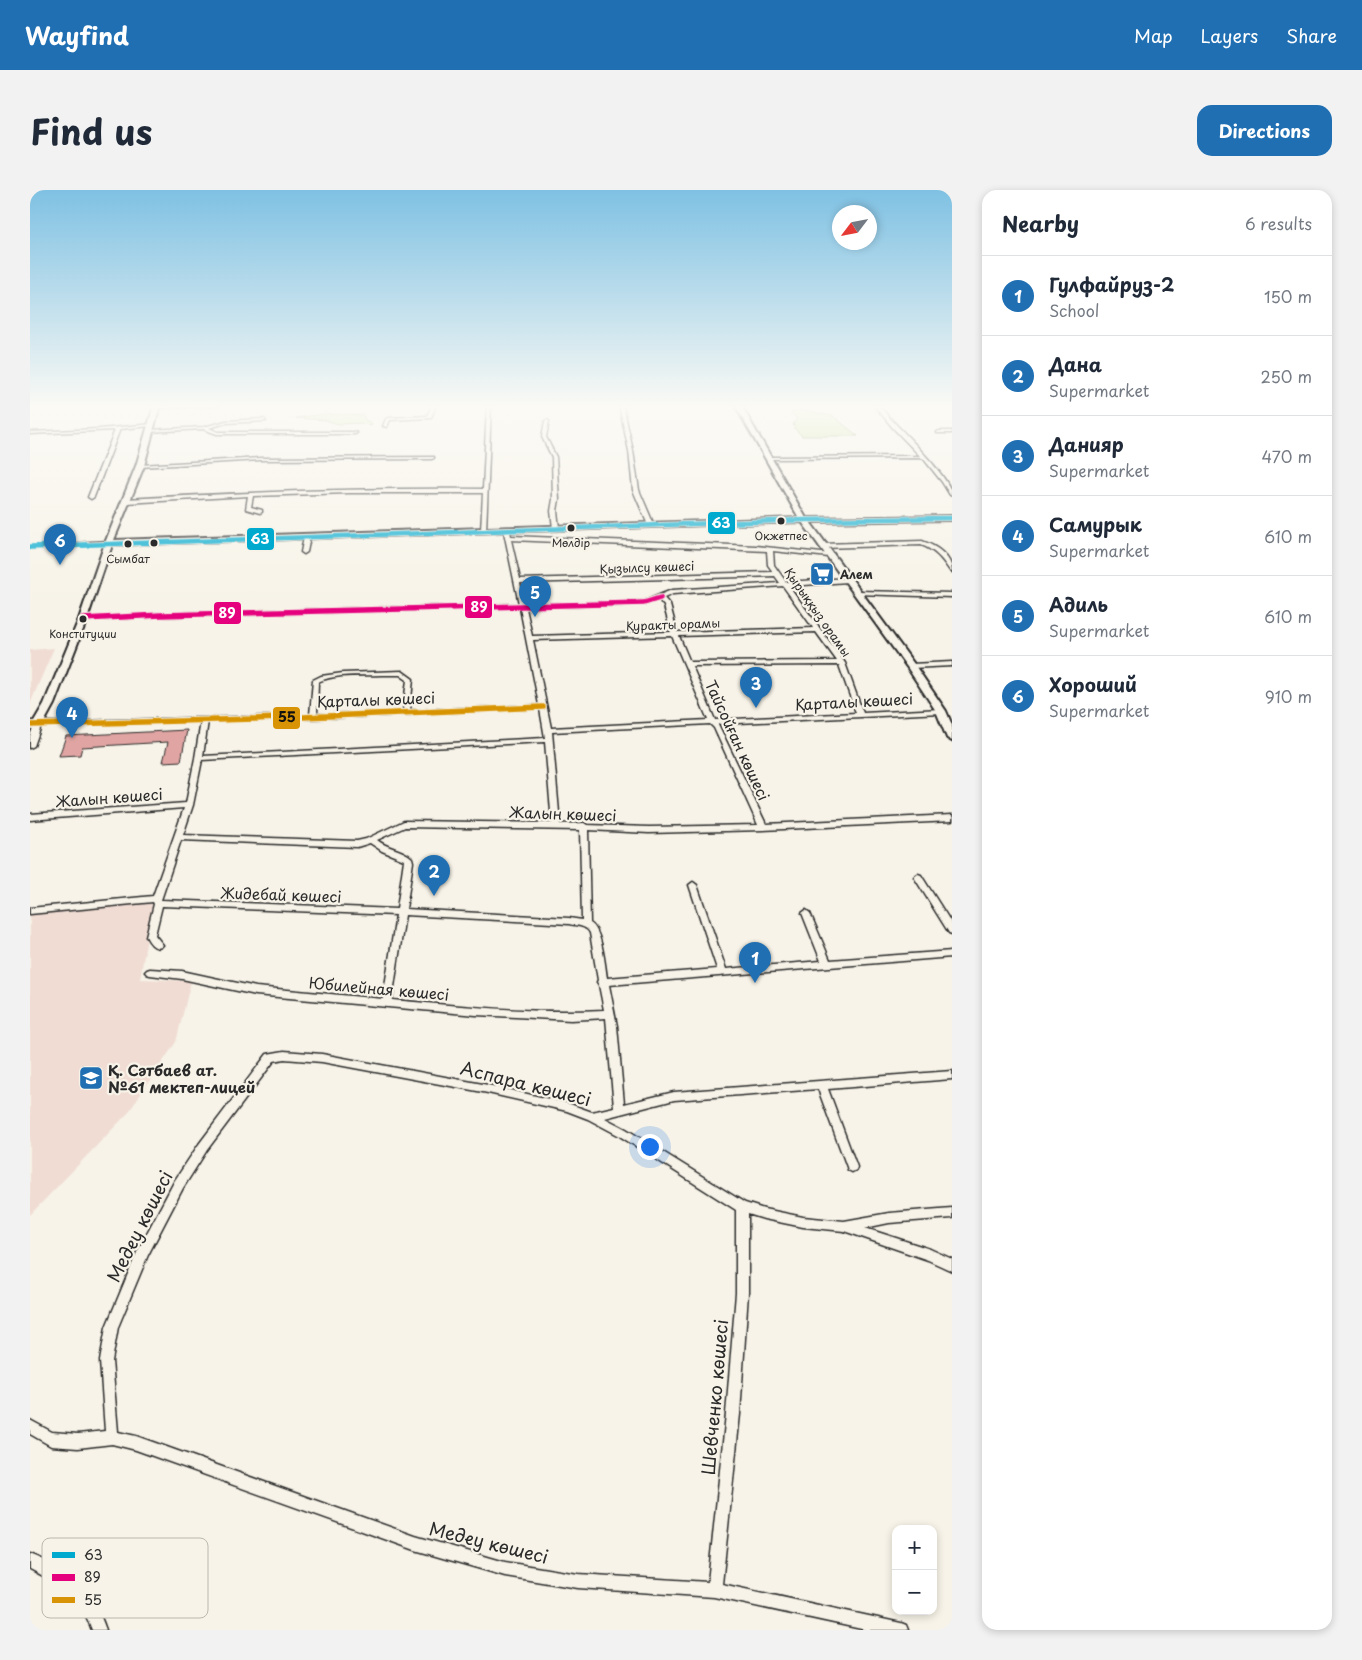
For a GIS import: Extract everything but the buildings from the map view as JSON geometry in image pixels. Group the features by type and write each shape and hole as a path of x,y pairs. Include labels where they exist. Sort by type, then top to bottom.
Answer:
{"street":[{"path":"91,497 101,472"},
{"path":"30,746 34,725 49,704 138,472"},
{"path":"484,531 485,472"},
{"path":"555,472 556,499 554,511 556,528"},
{"path":"634,472 636,490 651,525"},
{"path":"778,472 804,520 822,546 946,711 952,738"},
{"path":"937,472 952,494"},
{"path":"126,502 251,495 418,490 484,491"},
{"path":"251,495 248,508 260,511"},
{"path":"508,534 556,528 804,520 952,518"},
{"path":"30,547 484,531 829,555"},
{"path":"508,534 548,730 556,826"},
{"path":"304,552 307,537"},
{"path":"822,546 916,543 936,549 952,570"},
{"name":"Қырыққыз орамы","path":"770,550 771,565 842,663 860,714"},
{"path":"943,556 952,556"},
{"name":"Қызылсу көшесі","path":"517,581 777,574"},
{"path":"83,619 161,615 644,603 672,592 786,586 848,580"},
{"path":"858,593 949,595 952,603"},
{"name":"Тайсойған көшесі","path":"662,597 667,605 675,635 713,723 717,727 744,782 763,827"},
{"name":"Қуракты орамы","path":"529,638 818,630"},
{"name":"Тайсойған көшесі","path":"689,664 842,663"},
{"path":"911,666 952,664"},
{"path":"313,716 315,681 317,680 329,677 402,673 410,679 406,695 406,713"},
{"path":"30,716 49,704"},
{"name":"Қарталы көшесі","path":"34,725 255,719 543,707"},
{"name":"Қарталы көшесі","path":"548,730 946,711"},
{"path":"158,945 150,936 157,901 189,805 205,719"},
{"path":"199,758 548,740"},
{"name":"Жалын көшесі","path":"30,816 189,805"},
{"name":"Жалын көшесі","path":"178,837 357,844 372,840 392,827 404,824 584,826 649,830 763,827 952,818"},
{"path":"584,826 586,924 591,927 594,933 608,1014 612,1026 618,1110"},
{"path":"372,840 387,852 408,858 402,912 387,1003"},
{"path":"918,877 952,931"},
{"path":"693,885 723,973"},
{"name":"Жидебай көшесі","path":"30,911 157,901 402,912 569,921 586,924"},
{"path":"806,913 826,963"},
{"path":"602,982 952,954"},
{"name":"Юбилейная көшесі","path":"150,972 182,975 256,992 486,1012 570,1016 608,1014"},
{"name":"Аспара көшесі","path":"271,1057 284,1055 322,1058 488,1089 567,1108 592,1116 622,1132 742,1207 793,1220 844,1226 930,1255 952,1265"},
{"name":"Медеу көшесі","path":"112,1437 106,1361 112,1327 143,1252 179,1184 198,1154 271,1057"},
{"path":"592,1116 674,1096 952,1075"},
{"path":"821,1085 852,1167"},
{"name":"Шевченко көшесі","path":"714,1590 733,1414 742,1302 742,1207"},
{"path":"844,1226 864,1221 952,1213"},
{"name":"Медеу көшесі","path":"30,1427 51,1439 78,1441 112,1437 145,1446 415,1543 504,1568 578,1581 714,1590 901,1630"},
{"path":"30,1560 42,1567"}],"shaded area":[{"path":"54,648 30,704 30,650"},
{"name":"Қ. Сәтбаев ат. №61 мектеп-лицей","path":"153,902 140,979 191,981 176,1042 128,1113 30,1215 30,915"}],"transit line":[{"name":"63","path":"30,547 804,520 952,518"},
{"name":"89","path":"83,619 161,615 644,603 660,598"},
{"name":"55","path":"30,725 255,719 543,707"}],"place":[{"name":"Окжетпес","path":"781,521"},
{"name":"Мөлдiр","path":"571,528"},
{"name":"Сымбат","path":"128,544"},
{"name":"Хороший","path":"60,565"},
{"name":"Алем","path":"822,574"},
{"name":"Адиль","path":"535,617"},
{"name":"Конституции","path":"83,619"},
{"name":"Данияр","path":"756,708"},
{"name":"Самурык","path":"72,738"},
{"name":"Дана","path":"434,896"},
{"name":"Гулфайруз-2","path":"755,983"},
{"name":"Қ. Сәтбаев ат. №61 мектеп-лицей","path":"91,1078"}]}
